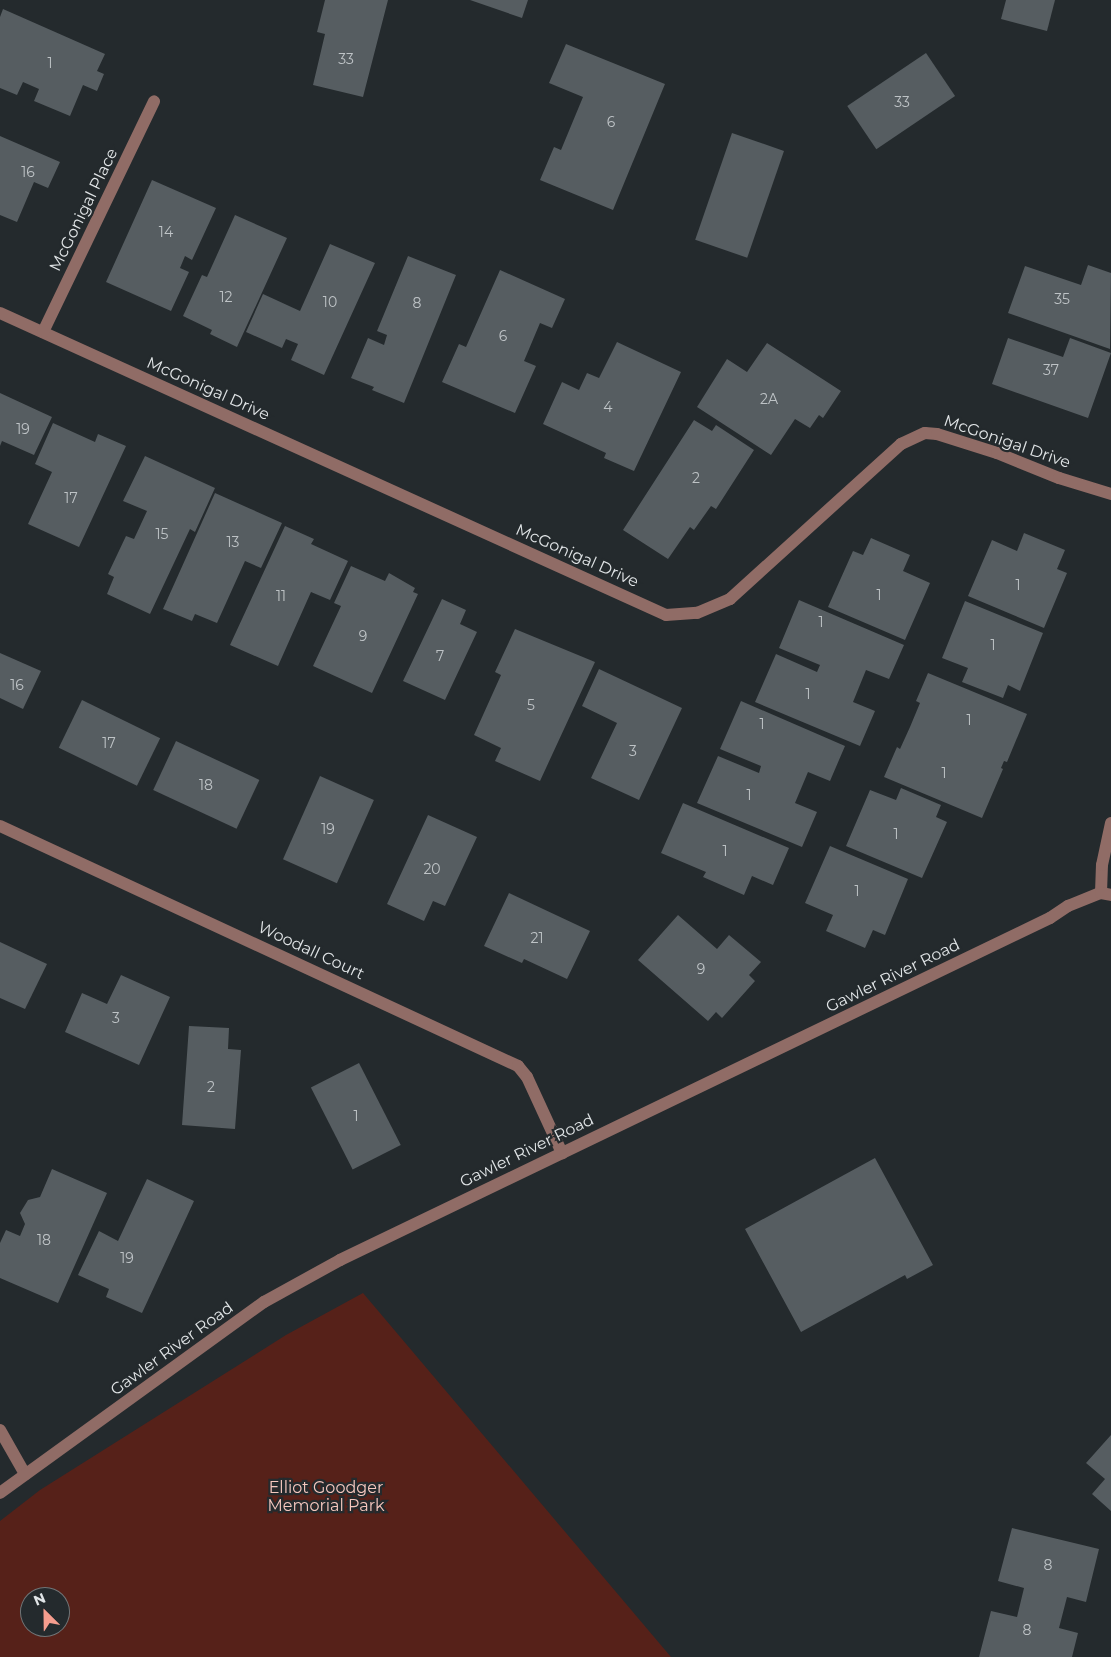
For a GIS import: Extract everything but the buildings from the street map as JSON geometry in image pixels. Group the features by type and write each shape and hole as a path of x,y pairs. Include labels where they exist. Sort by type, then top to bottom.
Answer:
{"street":[{"name":"McGonigal Place","path":"43,332 154,101"},
{"name":"McGonigal Drive","path":"0,313 666,615 696,613 730,598 901,444 925,433 937,434 997,453 1059,478 1111,494"},
{"path":"1106,894 1102,865 1111,823"},
{"name":"Woodall Court","path":"0,826 518,1066 527,1077 562,1153"},
{"name":"Gawler River Road","path":"0,1493 264,1302 340,1260 1050,918 1068,906 1106,894"},
{"path":"0,1430 25,1474"}],"green space":[{"name":"Elliot Goodger Memorial Park","path":"363,1293 671,1657 0,1657 0,1521 40,1490 286,1335"}]}
